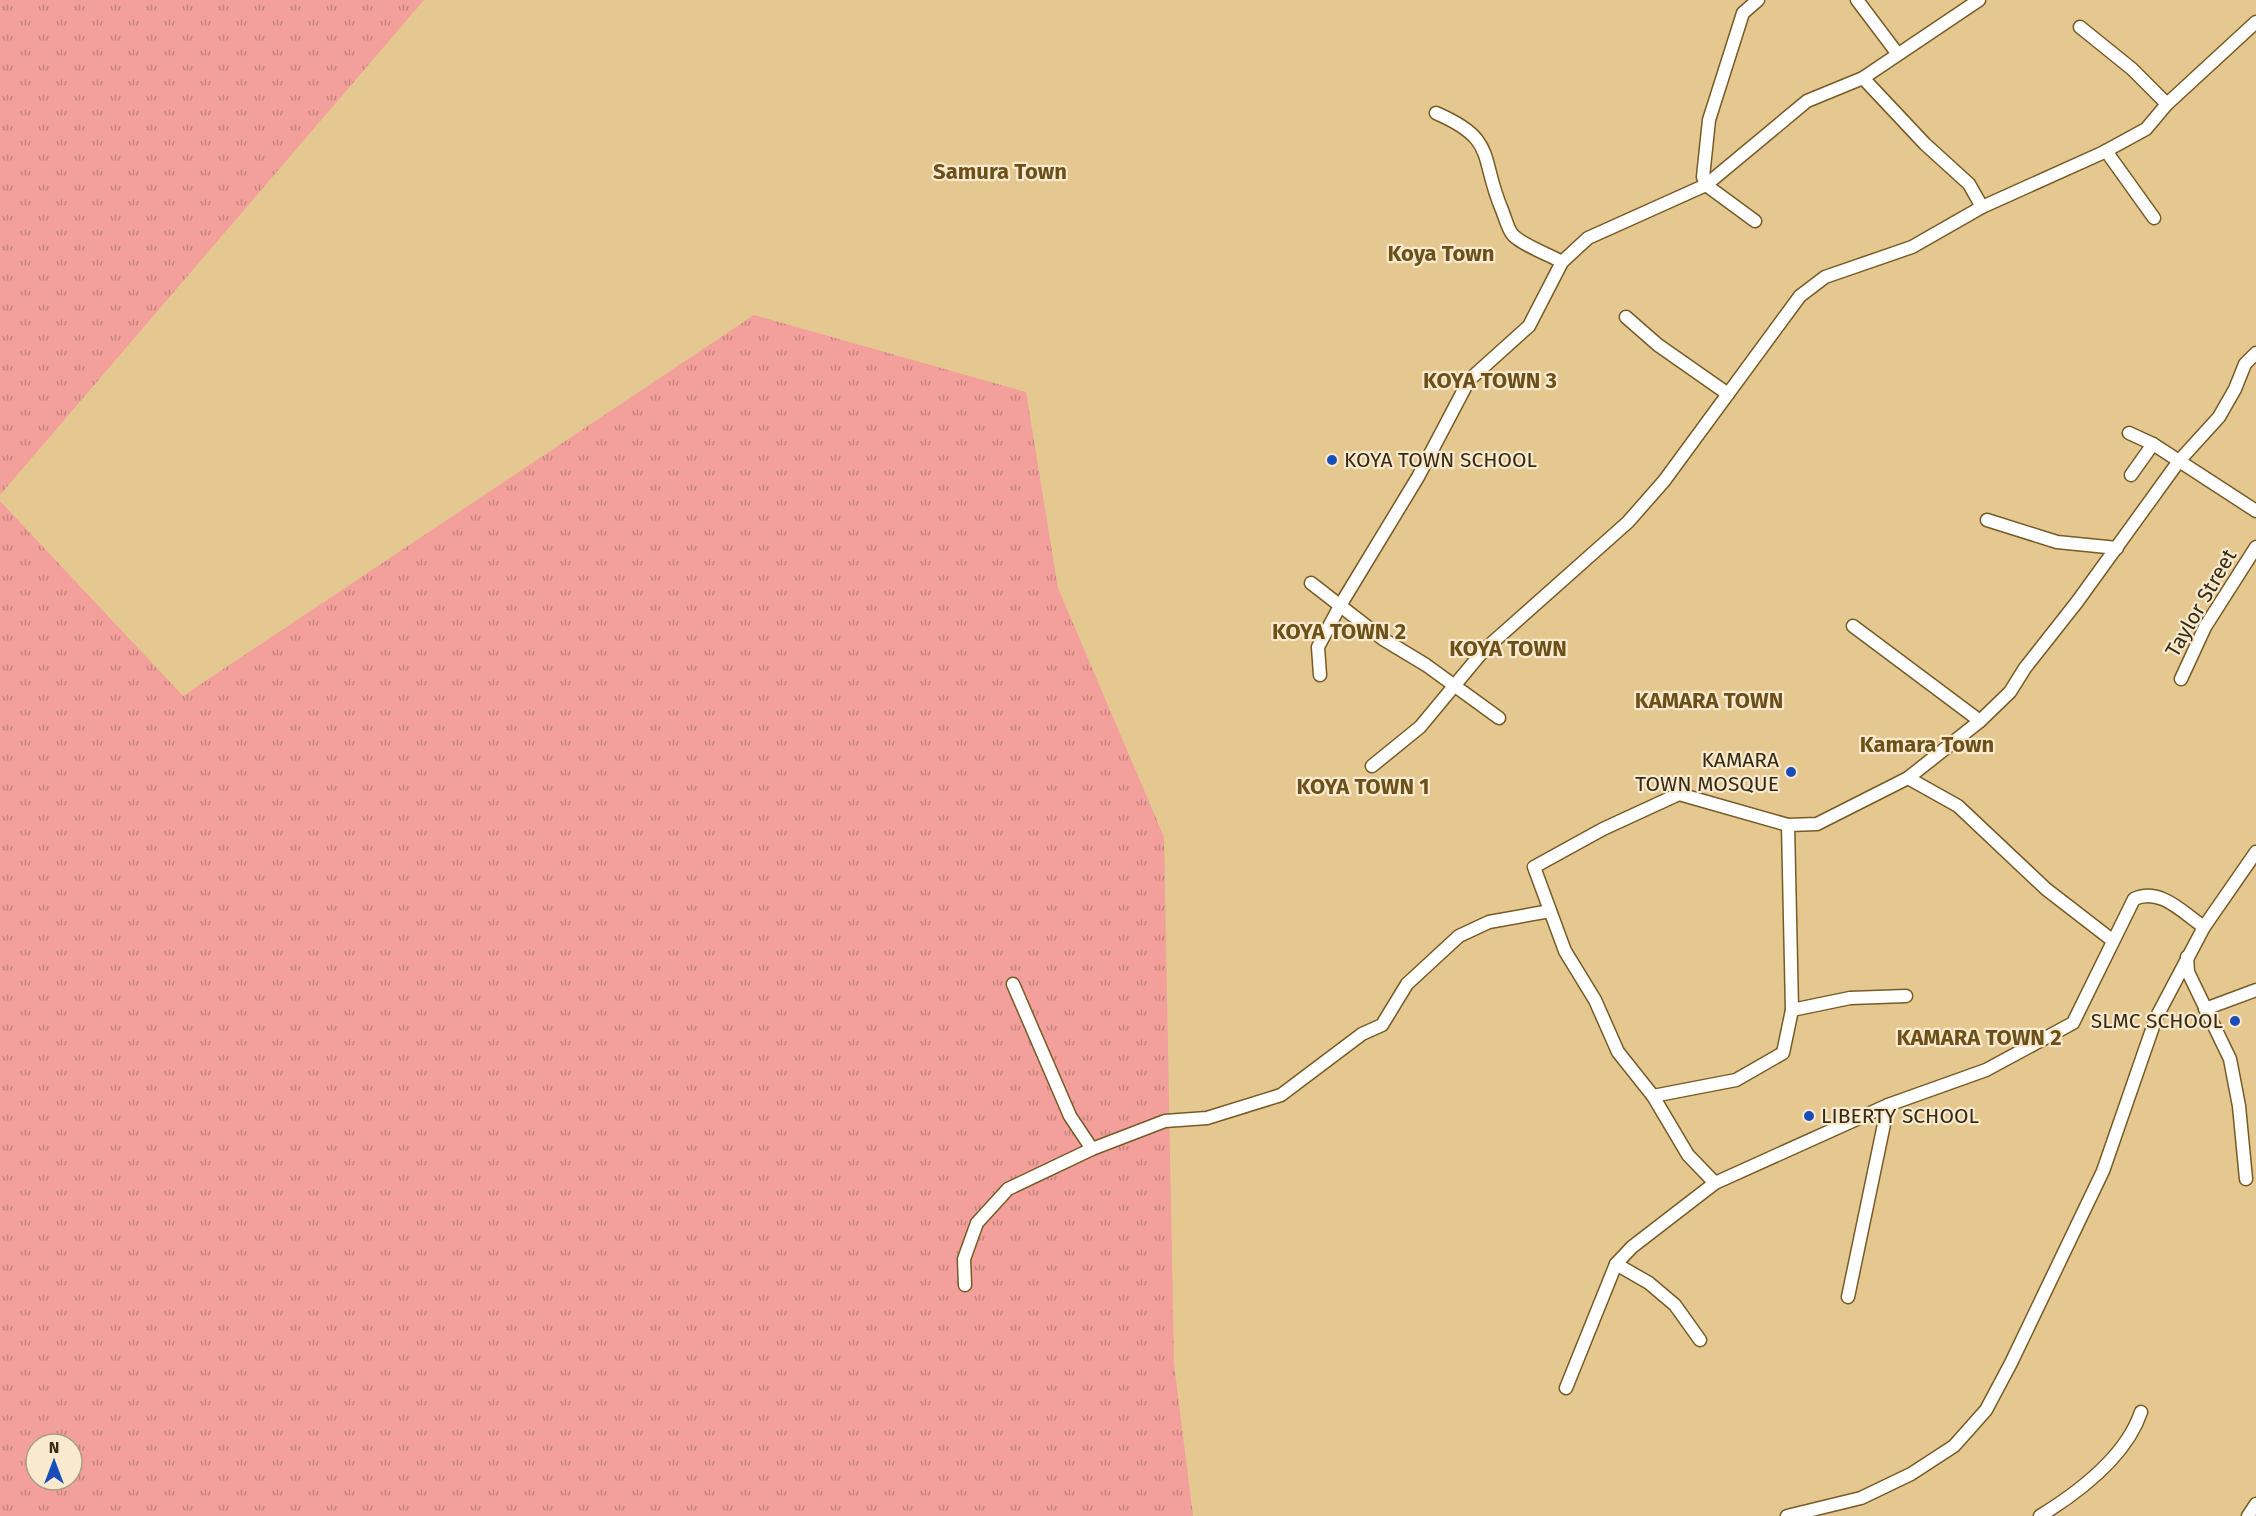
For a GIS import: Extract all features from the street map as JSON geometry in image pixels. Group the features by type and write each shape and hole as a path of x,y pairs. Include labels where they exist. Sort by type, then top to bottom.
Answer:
{"street":[{"path":"1755,221 1706,185 1703,177 1709,120 1743,13 1758,0"},
{"path":"1857,0 1898,53"},
{"path":"1320,675 1318,647 1341,604 1418,477 1469,380 1529,326 1562,262 1588,238 1706,185 1807,101 1863,78 1979,0"},
{"path":"1372,766 1420,727 1484,650 1628,522 1664,481 1800,296 1825,277 1912,247 1982,207 2106,151 2146,129 2167,104 2256,22"},
{"path":"2080,27 2132,69 2167,104"},
{"path":"1863,78 1924,144 1968,184 1982,207"},
{"path":"1436,113 1462,124 1478,139 1485,152 1490,183 1513,235 1562,262"},
{"path":"2106,151 2154,218"},
{"path":"1626,316 1658,345 1728,394"},
{"path":"1715,1183 1688,1155 1653,1096 1617,1052 1595,1000 1565,951 1534,867 1603,829 1679,794 1788,825 1817,824 1908,778 1980,721 2010,692 2025,668 2117,548 2179,461 2219,417 2235,389 2245,364 2256,353"},
{"path":"2130,433 2153,444 2256,511"},
{"path":"2131,475 2153,444"},
{"path":"1987,520 2057,542 2117,548"},
{"name":"Taylor Street","path":"2181,679 2205,627 2256,547"},
{"path":"1311,583 1341,604 1383,639 1499,718"},
{"path":"1853,626 1980,721"},
{"path":"1908,778 1958,806 2046,889 2112,940"},
{"path":"1653,1096 1736,1080 1767,1065 1783,1053 1792,1010 1788,825"},
{"path":"1787,1516 1828,1511 1862,1498 1911,1474 1954,1446 1986,1410 2103,1171 2156,1018 2204,927 2255,855"},
{"path":"1566,1388 1616,1264 1632,1247 1715,1183 1888,1105 1986,1070 2073,1023 2089,996 2112,940 2134,899 2143,895 2157,895 2204,927"},
{"path":"965,1285 964,1259 976,1223 1008,1189 1092,1149 1165,1121 1207,1118 1281,1095 1362,1034 1382,1025 1407,984 1459,936 1489,922 1550,911"},
{"path":"2187,957 2188,972 2230,1059 2239,1106 2246,1179"},
{"path":"1013,984 1070,1116 1092,1149"},
{"path":"2205,1009 2256,990"},
{"path":"1792,1010 1850,998 1906,996"},
{"path":"1848,1297 1888,1105"},
{"path":"1616,1264 1648,1283 1675,1305 1700,1340"},
{"path":"2040,1516 2075,1494 2107,1463 2135,1432 2141,1412"},
{"path":"2248,1516 2256,1504"}],"green space":[{"path":"0,0 424,0 0,495"},
{"path":"754,315 1026,392 1058,588 1164,837 1174,1364 1193,1516 0,1516 0,501 183,696"}],"place":[{"name":"KOYA TOWN SCHOOL","path":"1332,460"},
{"name":"KAMARA TOWN MOSQUE","path":"1791,772"},
{"name":"SLMC SCHOOL","path":"2235,1021"},
{"name":"LIBERTY SCHOOL","path":"1809,1116"}],"district":[{"name":"Samura Town","path":"1000,171"},
{"name":"Koya Town","path":"1441,253"},
{"name":"KOYA TOWN 3","path":"1490,380"},
{"name":"KOYA TOWN 2","path":"1339,631"},
{"name":"KOYA TOWN","path":"1508,648"},
{"name":"KAMARA TOWN","path":"1709,700"},
{"name":"Kamara Town","path":"1927,744"},
{"name":"KOYA TOWN 1","path":"1363,786"},
{"name":"KAMARA TOWN 2","path":"1979,1037"}]}
